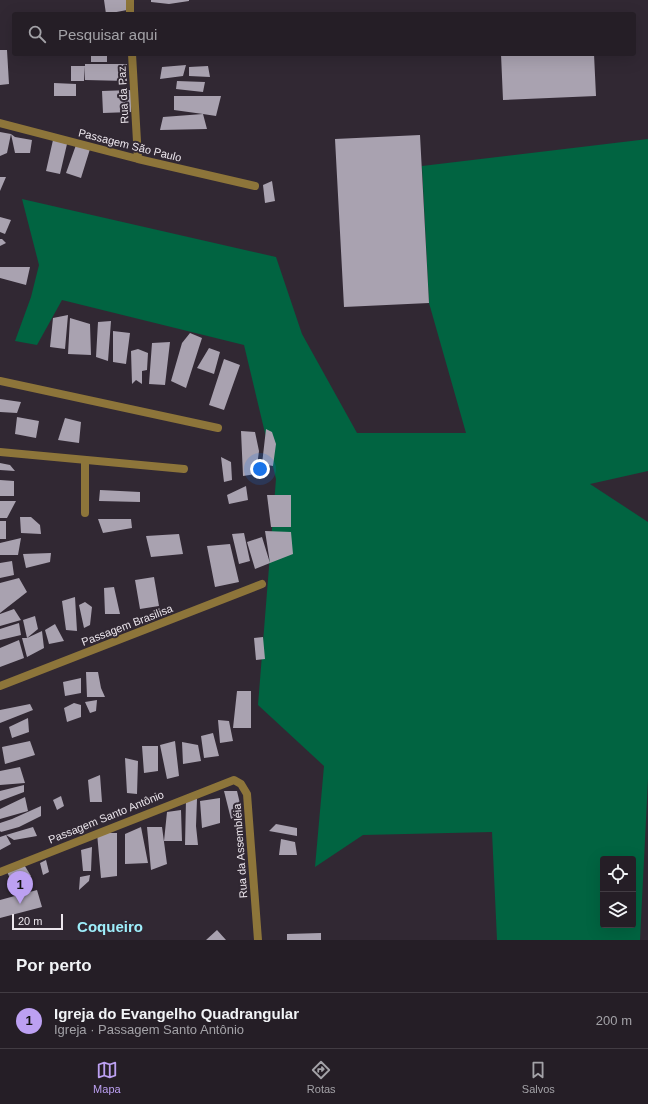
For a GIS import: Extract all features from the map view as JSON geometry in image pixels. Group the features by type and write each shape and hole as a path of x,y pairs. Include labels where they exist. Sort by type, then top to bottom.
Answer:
{"street":[{"path":"130,0 130,12"},
{"name":"Rua da Paz","path":"132,56 138,159"},
{"name":"Passagem São Paulo","path":"0,123 138,159 255,186"},
{"path":"0,382 218,428"},
{"path":"0,452 184,469"},
{"path":"85,513 86,460"},
{"name":"Passagem Brasilisa","path":"0,686 262,584"},
{"name":"Rua da Assembléia","path":"220,784 234,780 241,784 247,794 258,940"},
{"name":"Passagem Santo Antônio","path":"0,872 220,784"}],"green space":[{"path":"648,139 648,471 590,484 648,522 648,779 640,940 497,940 492,832 363,835 315,867 324,766 258,705 276,479 244,345 62,300 37,345 15,341 31,297 39,265 22,199 276,257 302,334 357,433 466,433 429,303 422,166"}],"building":[{"path":"104,0 126,0 127,10 106,12"},
{"path":"151,0 189,1 169,4 151,2"},
{"path":"0,50 7,50 9,84 0,85"},
{"path":"91,56 107,56 107,62 91,62"},
{"path":"501,56 594,56 596,96 503,100"},
{"path":"85,64 127,64 127,81 85,80"},
{"path":"186,65 183,76 160,79 162,67"},
{"path":"71,66 85,66 84,81 71,81"},
{"path":"208,66 210,77 189,76 189,67"},
{"path":"177,81 205,82 203,92 176,89"},
{"path":"54,83 76,84 76,96 54,96"},
{"path":"131,90 131,112 103,113 102,91"},
{"path":"174,96 221,96 216,116 174,110"},
{"path":"203,114 207,129 160,130 163,117"},
{"path":"0,132 11,134 7,153 0,156"},
{"path":"11,134 15,137 32,140 30,153 15,153"},
{"path":"420,135 429,303 344,307 335,139"},
{"path":"53,140 67,144 60,174 46,171"},
{"path":"76,145 90,149 81,178 66,173"},
{"path":"0,177 6,177 0,191"},
{"path":"272,181 275,201 265,203 263,185"},
{"path":"0,217 11,220 5,234 0,232"},
{"path":"0,239 2,239 6,243 0,246"},
{"path":"0,267 30,267 26,285 0,278"},
{"path":"68,315 65,349 50,347 53,318"},
{"path":"70,318 90,324 91,355 68,354"},
{"path":"111,321 108,361 96,357 98,322"},
{"path":"113,331 130,333 126,364 113,362"},
{"path":"190,333 202,338 186,388 171,381 182,343"},
{"path":"170,342 165,385 149,384 152,343"},
{"path":"209,348 220,352 214,374 197,368"},
{"path":"138,349 148,353 147,370 142,371 142,384 136,380 132,384 131,351"},
{"path":"224,359 240,365 224,410 209,405"},
{"path":"0,399 21,402 17,413 0,412"},
{"path":"17,417 39,421 36,438 15,434"},
{"path":"65,418 81,422 79,443 58,440"},
{"path":"266,429 272,432 276,444 273,466 262,464"},
{"path":"241,431 255,432 259,451 256,474 243,476"},
{"path":"221,457 231,462 232,480 224,482"},
{"path":"0,463 10,465 15,471 0,470"},
{"path":"0,480 14,481 14,496 0,496"},
{"path":"246,486 248,500 229,504 227,495"},
{"path":"100,490 140,492 140,502 99,501"},
{"path":"267,495 291,495 291,527 271,527"},
{"path":"0,501 16,501 7,518 0,518"},
{"path":"20,517 31,517 40,525 41,534 21,533"},
{"path":"98,519 131,519 132,528 103,533"},
{"path":"0,521 6,521 6,539 0,539"},
{"path":"265,531 291,532 293,554 270,563"},
{"path":"244,533 250,561 239,564 232,534"},
{"path":"179,534 183,554 151,557 146,536"},
{"path":"262,537 270,563 255,569 247,542"},
{"path":"21,538 18,555 0,555 0,543"},
{"path":"230,544 239,582 215,587 207,546"},
{"path":"51,553 50,562 26,568 23,554"},
{"path":"12,561 14,575 0,578 0,563"},
{"path":"154,577 159,606 140,609 135,580"},
{"path":"19,578 27,592 0,613 0,583"},
{"path":"114,587 120,614 105,614 104,588"},
{"path":"75,597 77,631 66,630 62,601"},
{"path":"85,602 92,607 90,625 84,628 79,605"},
{"path":"14,609 21,620 0,626 0,614"},
{"path":"35,616 38,629 27,638 23,620"},
{"path":"19,623 21,635 0,640 0,629"},
{"path":"55,624 64,641 49,644 45,630"},
{"path":"42,631 44,648 27,657 22,638 27,638"},
{"path":"263,637 265,659 256,660 254,638"},
{"path":"19,640 24,658 0,667 0,648"},
{"path":"86,672 98,672 101,688 105,697 87,697"},
{"path":"81,678 81,693 65,696 63,682"},
{"path":"237,691 251,691 251,728 233,728"},
{"path":"97,700 96,711 90,713 85,702"},
{"path":"74,703 81,705 81,717 67,722 64,708"},
{"path":"30,704 33,710 0,723 0,710"},
{"path":"28,718 29,732 12,738 9,727"},
{"path":"218,720 229,721 233,741 220,743"},
{"path":"213,733 219,756 204,758 201,736"},
{"path":"30,741 35,755 5,764 2,747"},
{"path":"175,741 179,776 167,779 160,745"},
{"path":"182,742 198,745 201,761 183,764"},
{"path":"142,746 158,746 158,771 144,773"},
{"path":"125,758 138,761 137,794 127,793"},
{"path":"20,767 25,783 0,785 0,771"},
{"path":"100,775 102,802 90,802 88,780"},
{"path":"24,785 24,792 0,801 0,791"},
{"path":"224,791 237,791 242,812 231,819"},
{"path":"61,796 64,806 57,810 53,800"},
{"path":"25,797 28,811 0,819 0,809"},
{"path":"220,798 220,823 202,828 200,801"},
{"path":"186,799 197,799 196,826 198,845 185,845"},
{"path":"41,806 41,816 19,827 0,831 0,823"},
{"path":"181,810 182,841 164,841 167,812"},
{"path":"276,824 297,828 297,836 269,831"},
{"path":"33,827 37,836 14,840 6,835"},
{"path":"141,827 148,863 125,864 125,834"},
{"path":"147,827 162,827 167,864 151,870"},
{"path":"97,833 117,833 117,876 101,878"},
{"path":"6,835 11,844 0,850 0,837"},
{"path":"281,839 295,842 297,855 279,855"},
{"path":"92,847 91,871 83,871 81,850"},
{"path":"46,860 49,872 43,875 40,863"},
{"path":"23,863 31,876 11,881 6,869"},
{"path":"90,875 89,881 79,890 80,877"},
{"path":"37,890 42,907 0,918 0,900"},
{"path":"217,930 226,940 206,940"},
{"path":"321,933 321,940 287,940 287,934"}],"place":[{"name":"Igreja do Evangelho Quadrangular","path":"20,904"}],"district":[{"name":"Coqueiro","path":"110,926"}]}
